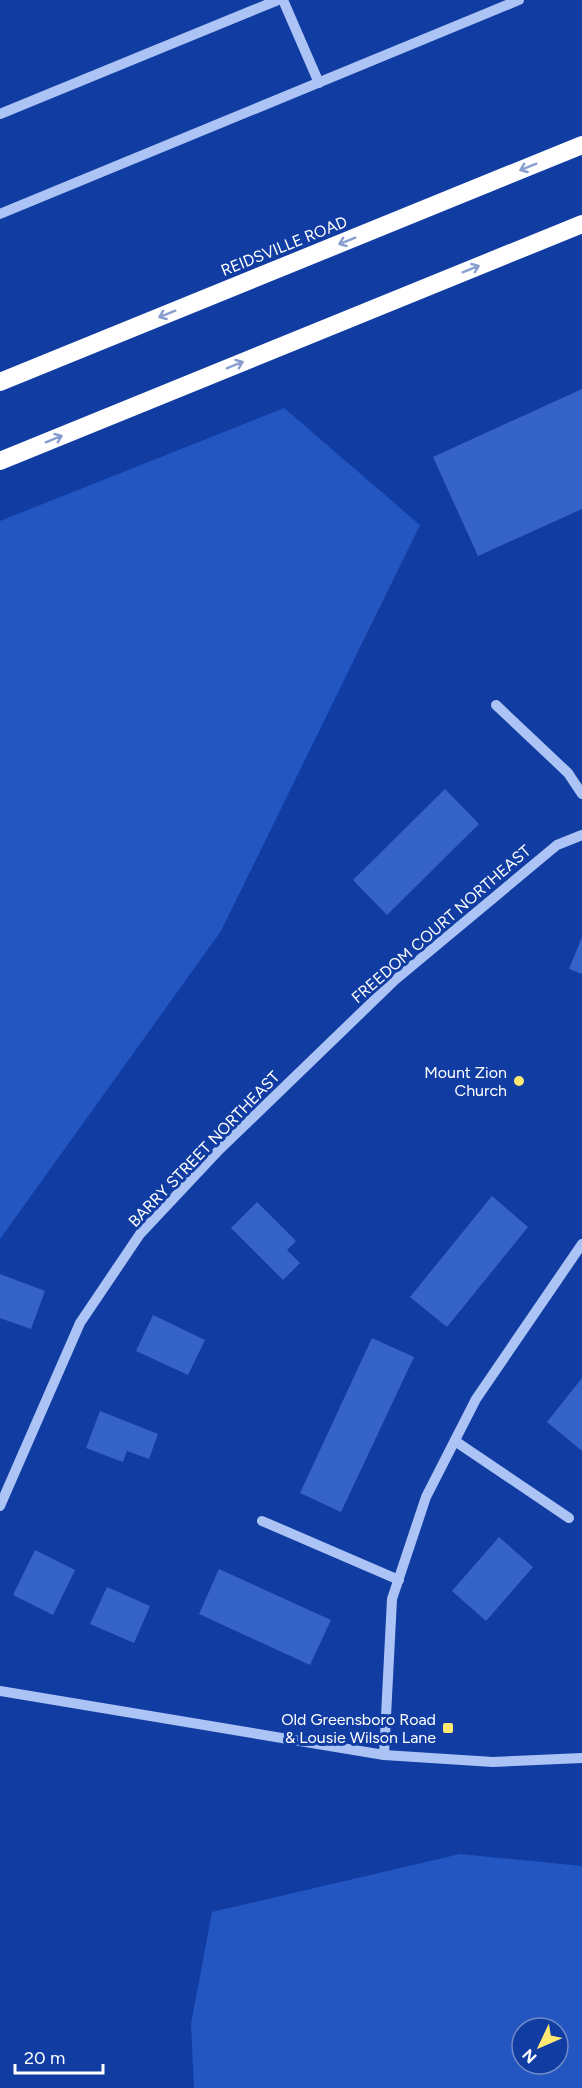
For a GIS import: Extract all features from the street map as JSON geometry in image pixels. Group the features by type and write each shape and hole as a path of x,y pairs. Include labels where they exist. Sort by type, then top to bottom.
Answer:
{"highway":[{"name":"REIDSVILLE ROAD","path":"0,382 582,145"},
{"path":"0,461 582,224"}],"street":[{"path":"0,114 278,0"},
{"path":"283,0 319,82"},
{"path":"0,214 519,0"},
{"path":"496,705 568,773 582,794"},
{"name":"FREEDOM COURT NORTHEAST","path":"327,1046 395,980 556,845 580,840"},
{"name":"BARRY STREET NORTHEAST","path":"0,1506 80,1323 140,1234 217,1152 327,1046"},
{"path":"384,1755 392,1599 426,1497 476,1399 582,1244"},
{"path":"455,1441 569,1518"},
{"path":"262,1521 399,1580"},
{"path":"0,1691 384,1755 494,1762 582,1758"}],"shaded area":[{"path":"284,408 420,525 221,931 0,1239 0,521"},
{"path":"460,1854 582,1866 582,2088 194,2088 191,2024 212,1912"}],"building":[{"path":"582,389 582,509 478,556 433,457"},
{"path":"445,789 479,824 387,915 353,880"},
{"path":"582,937 582,974 569,969"},
{"path":"492,1196 528,1227 447,1327 410,1297"},
{"path":"257,1202 296,1241 287,1250 300,1263 283,1280 231,1228"},
{"path":"0,1274 45,1291 31,1329 0,1318"},
{"path":"153,1315 205,1340 188,1375 136,1351"},
{"path":"372,1338 414,1357 341,1512 300,1493"},
{"path":"582,1378 582,1451 547,1422"},
{"path":"100,1411 158,1434 149,1459 127,1451 123,1462 86,1448"},
{"path":"499,1537 533,1567 486,1621 452,1591"},
{"path":"35,1550 75,1570 53,1615 13,1595"},
{"path":"219,1569 331,1620 310,1665 199,1614"},
{"path":"107,1587 150,1606 134,1643 90,1624"}],"place":[{"name":"Mount Zion Church","path":"519,1081"},
{"name":"Old Greensboro Road & Lousie Wilson Lane","path":"448,1728"}]}
